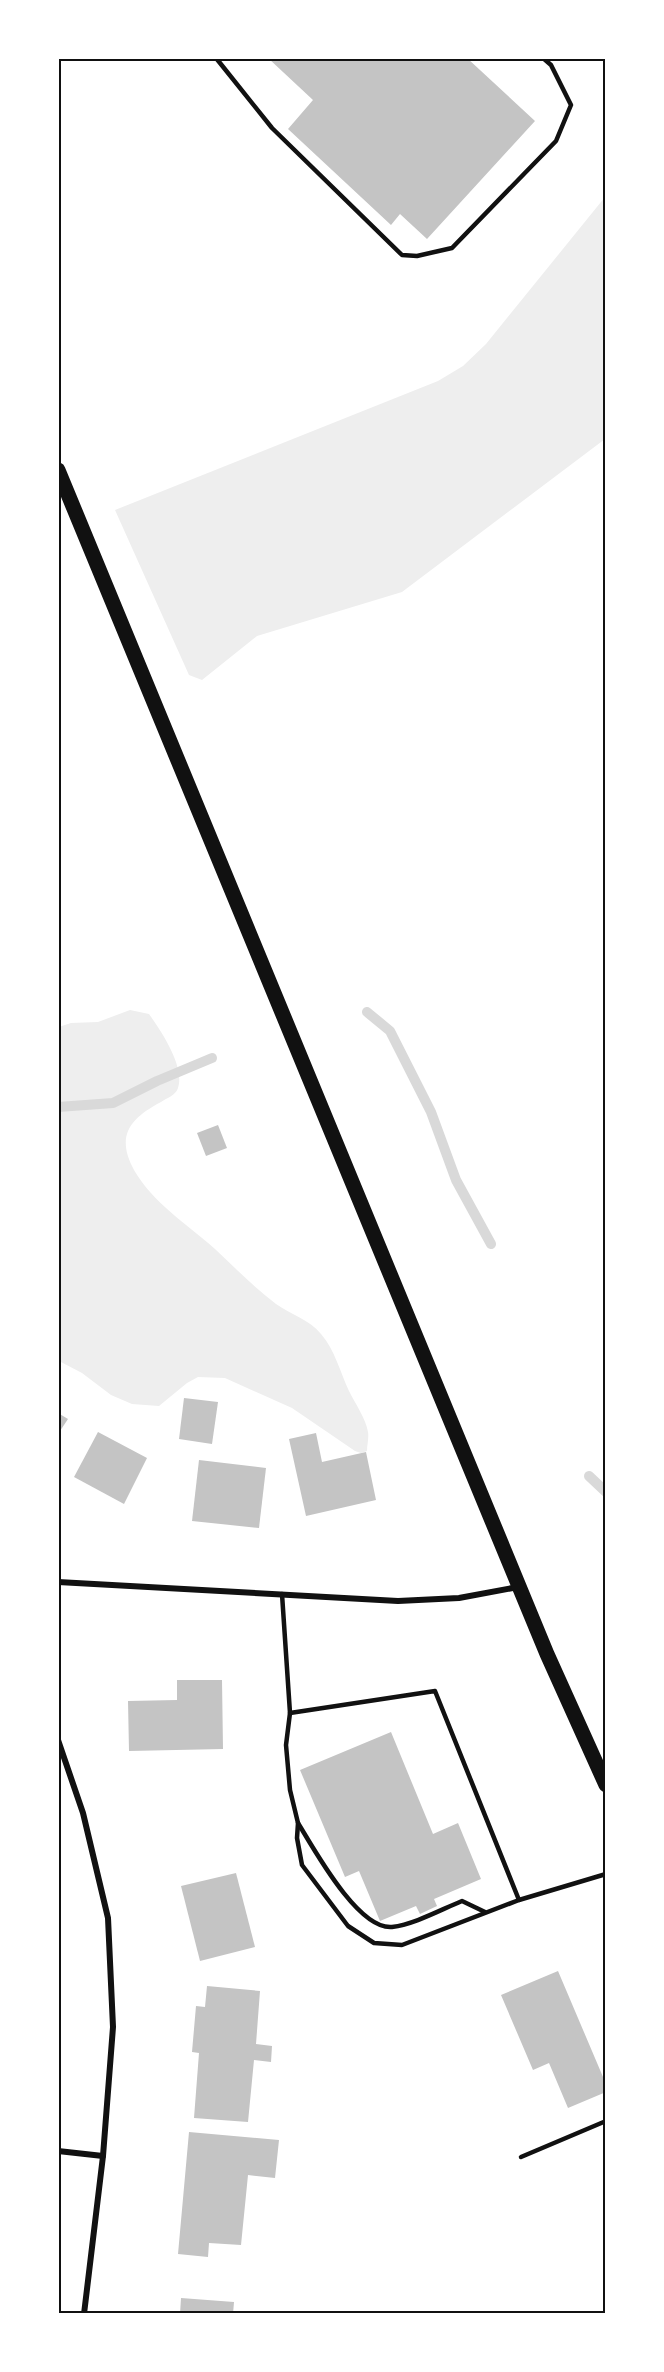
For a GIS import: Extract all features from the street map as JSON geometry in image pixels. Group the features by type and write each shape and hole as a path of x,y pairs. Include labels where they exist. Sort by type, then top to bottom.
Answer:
{"main road":[{"path":"58,470 520,1587 606,1785"}],"street":[{"path":"58,1582 398,1601 459,1598 520,1587"},
{"path":"58,1740 83,1813 108,1918 113,2027 103,2156 84,2313"},
{"path":"58,2151 103,2156"}],"lane":[{"path":"216,58 280,136 402,255 417,256 452,248 556,141 571,105 551,65 543,58"},
{"path":"282,1594 290,1713 286,1745 290,1790 298,1823 297,1838 302,1864 348,1926 374,1943 402,1945 519,1900 606,1874"},
{"path":"290,1713 435,1691 519,1900"},
{"path":"298,1823 326,1868 357,1909 375,1923 390,1927 462,1901 485,1912"},
{"path":"521,2157 606,2121"}],"shaded area":[{"path":"605,197 605,439 402,592 257,636 202,680 189,675 115,510 438,381 463,366 486,344"},
{"path":"130,1010 149,1014 171,1049 179,1079 175,1093 141,1114 129,1129 126,1147 134,1170 161,1203 260,1291 276,1304 311,1325 326,1340 367,1427 367,1451 361,1453 355,1451 292,1408 225,1378 198,1377 159,1406 132,1404 111,1395 82,1373 59,1361 59,1027 71,1023 98,1022"}],"building":[{"path":"268,58 467,58 535,121 427,239 400,214 391,225 288,129 313,100"},
{"path":"218,1125 227,1148 206,1156 197,1133"},
{"path":"184,1398 218,1402 212,1444 179,1439"},
{"path":"58,1413 68,1419 58,1434"},
{"path":"98,1432 147,1458 124,1504 74,1477"},
{"path":"316,1433 322,1462 366,1452 376,1500 306,1516 289,1439"},
{"path":"199,1460 266,1468 259,1528 192,1521"},
{"path":"177,1680 222,1680 223,1749 129,1751 128,1701 177,1700"},
{"path":"391,1732 433,1834 458,1823 481,1879 434,1899 437,1906 420,1914 416,1906 380,1921 359,1871 345,1877 300,1770"},
{"path":"236,1873 255,1947 200,1961 181,1886"},
{"path":"558,1971 606,2084 606,2092 568,2108 549,2063 533,2070 501,1995"},
{"path":"207,1986 260,1991 256,2044 272,2046 271,2062 254,2060 248,2122 194,2118 199,2053 192,2052 196,2006 205,2007"},
{"path":"189,2132 279,2140 275,2178 248,2175 241,2245 209,2243 208,2257 178,2254"},
{"path":"181,2298 234,2302 233,2314 180,2314"}],"waterway":[{"path":"367,1012 390,1031 431,1112 456,1180 491,1244"},
{"path":"58,1107 113,1103 157,1081 212,1058"},
{"path":"589,1476 606,1492"}]}
